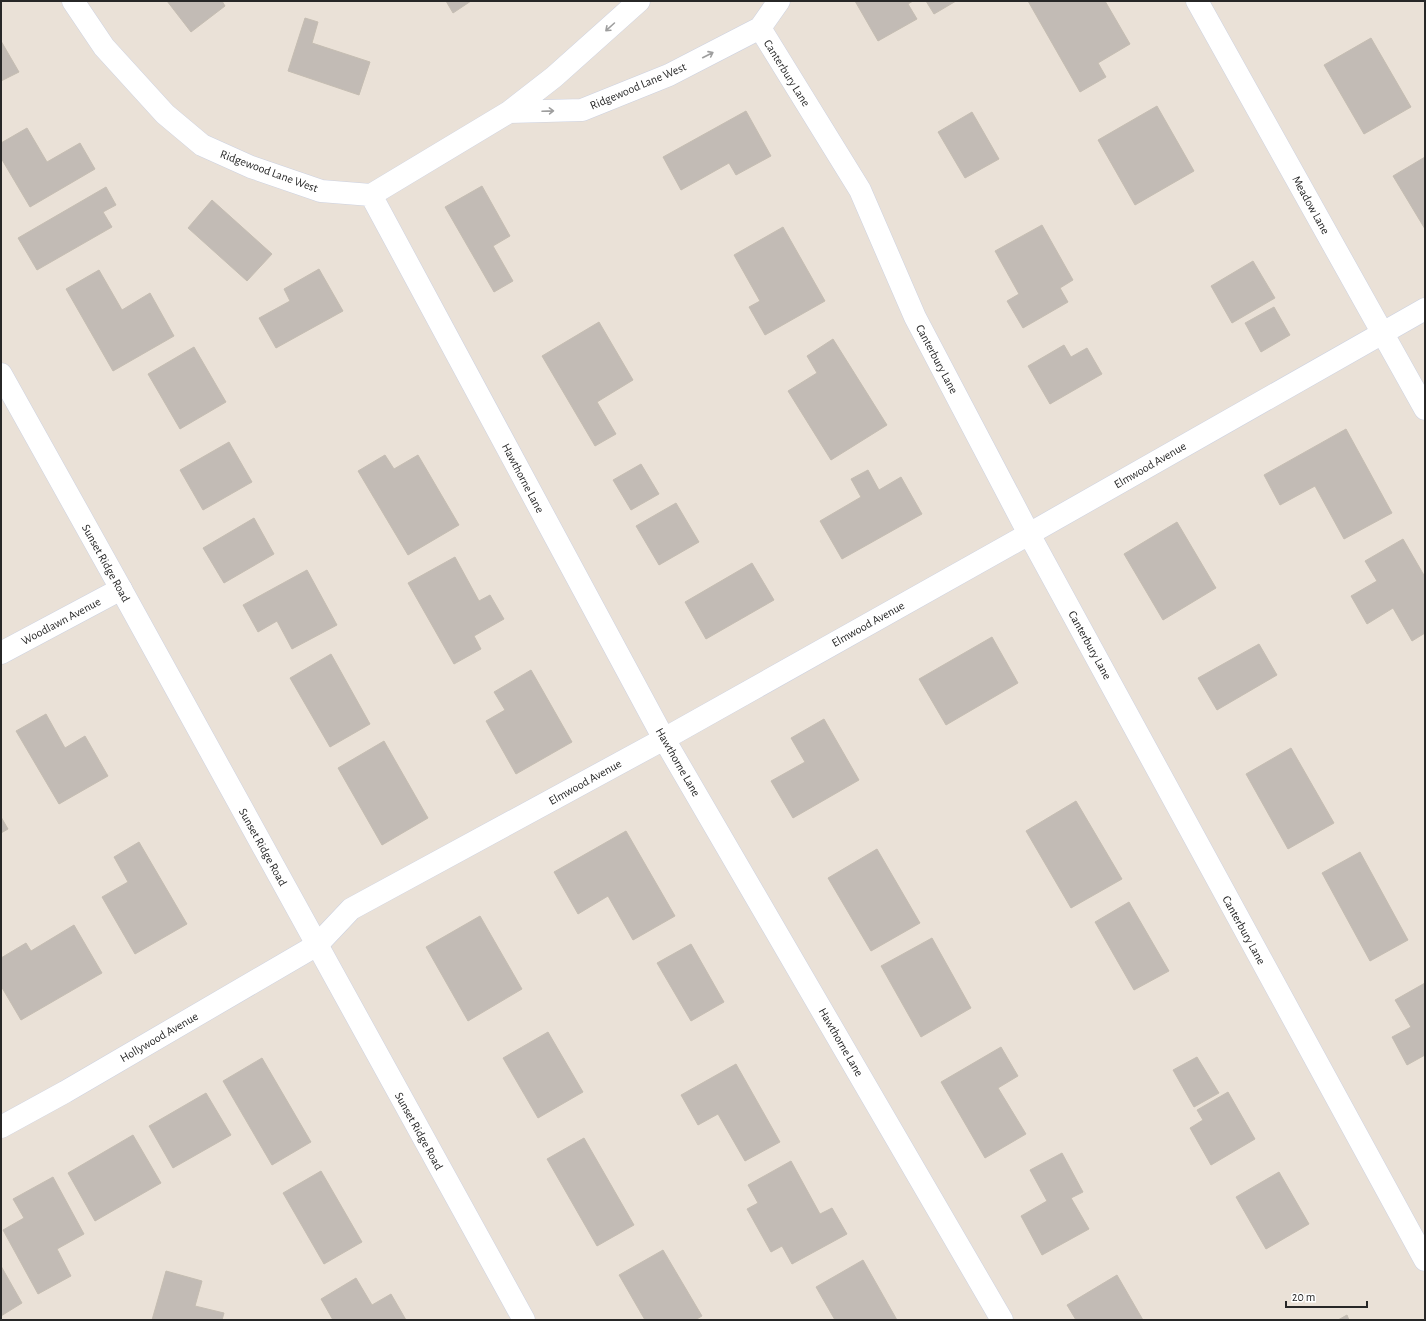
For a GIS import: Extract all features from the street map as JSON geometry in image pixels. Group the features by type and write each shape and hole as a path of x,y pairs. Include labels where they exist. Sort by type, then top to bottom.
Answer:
{"street":[{"name":"Ridgewood Lane West","path":"73,1 104,47 165,114 202,145 252,167 321,191 371,195 508,112 554,77 639,1"},
{"path":"760,28 779,1"},
{"name":"Meadow Lane","path":"1197,1 1425,409"},
{"name":"Ridgewood Lane West","path":"508,112 582,110 669,75 760,28"},
{"name":"Canterbury Lane","path":"760,28 860,190 915,317 1030,534 1425,1260"},
{"name":"Hawthorne Lane","path":"371,195 664,739 1002,1320"},
{"name":"Elmwood Avenue","path":"317,944 351,910 664,739 1030,534 1382,332 1425,309"},
{"name":"Sunset Ridge Road","path":"1,374 524,1320"},
{"name":"Woodlawn Avenue","path":"1,653 121,589"},
{"name":"Hollywood Avenue","path":"1,1127 65,1092 317,944"}],"building":[{"path":"167,1 222,1 225,6 191,32"},
{"path":"446,1 471,1 453,13"},
{"path":"855,1 913,1 908,4 917,19 878,41"},
{"path":"926,1 956,1 934,14"},
{"path":"1028,1 1105,1 1130,44 1098,63 1106,77 1080,92"},
{"path":"305,18 318,22 312,43 370,62 359,95 288,71"},
{"path":"1371,38 1411,107 1364,134 1324,65"},
{"path":"1,41 19,72 1,81"},
{"path":"1157,106 1194,171 1135,205 1098,140"},
{"path":"746,111 771,156 736,175 729,163 681,190 663,157"},
{"path":"972,112 999,159 965,178 938,132"},
{"path":"27,128 47,162 80,143 95,169 30,207 1,158 1,143"},
{"path":"1425,157 1425,229 1393,176"},
{"path":"482,186 510,236 493,246 513,281 494,292 445,207"},
{"path":"106,187 116,205 103,212 112,227 37,270 18,238"},
{"path":"212,200 272,254 247,281 188,228"},
{"path":"1042,225 1073,280 1060,288 1068,302 1023,328 1007,301 1019,294 995,251"},
{"path":"783,227 825,301 765,335 749,307 760,301 734,255"},
{"path":"1253,261 1275,298 1232,323 1211,286"},
{"path":"319,269 343,311 276,348 259,318 290,301 284,289"},
{"path":"99,270 122,310 150,293 174,336 113,371 66,289"},
{"path":"1274,307 1290,335 1261,352 1245,323"},
{"path":"599,322 633,380 597,402 616,434 595,446 542,356"},
{"path":"833,339 887,425 831,460 788,391 817,373 807,356"},
{"path":"1064,345 1071,357 1087,348 1102,374 1050,404 1028,366"},
{"path":"194,347 226,402 180,429 148,374"},
{"path":"1346,429 1392,513 1344,539 1315,486 1280,505 1264,475"},
{"path":"229,442 252,482 203,510 180,470"},
{"path":"385,455 394,469 418,455 459,525 408,555 358,471"},
{"path":"641,464 659,494 631,510 613,480"},
{"path":"868,470 879,490 901,477 922,514 842,559 820,521 861,497 851,479"},
{"path":"676,503 699,542 659,565 636,526"},
{"path":"254,518 274,554 224,583 203,548"},
{"path":"1177,522 1216,588 1163,620 1124,554"},
{"path":"1403,539 1425,577 1425,633 1412,641 1393,608 1367,624 1351,596 1377,581 1365,561"},
{"path":"455,557 479,601 490,595 504,619 474,636 481,649 454,664 408,583"},
{"path":"752,563 774,600 706,639 685,602"},
{"path":"307,570 337,625 292,649 277,621 258,632 243,605"},
{"path":"992,637 1018,683 946,725 919,679"},
{"path":"1259,644 1277,675 1217,710 1198,678"},
{"path":"331,654 370,724 330,747 290,678"},
{"path":"531,670 572,742 516,774 486,721 505,710 494,692"},
{"path":"46,714 65,748 85,736 108,776 59,804 16,731"},
{"path":"824,719 859,780 793,818 771,781 805,762 791,738"},
{"path":"384,741 428,818 382,845 338,768"},
{"path":"1291,748 1334,823 1288,849 1246,774"},
{"path":"1076,801 1122,879 1071,908 1026,831"},
{"path":"1,817 8,829 1,833"},
{"path":"626,831 675,916 633,940 608,896 578,914 554,872"},
{"path":"139,842 187,924 135,954 102,897 128,882 114,857"},
{"path":"877,849 920,923 871,951 828,878"},
{"path":"1360,852 1408,940 1370,961 1322,873"},
{"path":"1129,902 1169,971 1134,990 1095,922"},
{"path":"480,916 522,989 468,1021 426,947"},
{"path":"74,925 102,973 21,1020 1,986 1,958 26,943 31,951"},
{"path":"932,938 971,1008 921,1037 881,966"},
{"path":"691,944 724,1002 691,1021 657,963"},
{"path":"1425,983 1425,1055 1407,1065 1392,1037 1411,1027 1395,1000"},
{"path":"548,1032 583,1092 538,1118 503,1058"},
{"path":"1001,1047 1018,1076 998,1088 1026,1134 985,1158 941,1082"},
{"path":"1197,1057 1219,1093 1194,1107 1173,1070"},
{"path":"262,1058 311,1142 272,1165 223,1081"},
{"path":"736,1064 780,1142 745,1161 718,1114 698,1125 681,1095"},
{"path":"1228,1092 1255,1139 1211,1165 1190,1128 1203,1120 1197,1110"},
{"path":"206,1093 231,1135 173,1168 149,1126"},
{"path":"133,1135 161,1183 95,1221 68,1173"},
{"path":"584,1138 634,1225 597,1246 547,1159"},
{"path":"1062,1153 1083,1192 1071,1198 1089,1229 1042,1255 1021,1216 1047,1201 1030,1170"},
{"path":"791,1161 820,1214 832,1208 847,1234 792,1264 782,1246 771,1252 747,1209 758,1203 748,1185"},
{"path":"321,1171 362,1242 324,1264 283,1193"},
{"path":"1279,1172 1309,1224 1266,1249 1236,1197"},
{"path":"53,1177 84,1234 57,1249 71,1276 38,1294 3,1230 24,1218 13,1199"},
{"path":"663,1250 702,1316 695,1320 645,1320 619,1275"},
{"path":"863,1260 897,1320 835,1320 816,1287"},
{"path":"1,1266 22,1303 1,1316"},
{"path":"166,1271 202,1281 195,1306 224,1313 222,1320 152,1320"},
{"path":"1117,1275 1143,1320 1076,1320 1067,1305"},
{"path":"356,1278 372,1305 391,1294 406,1320 333,1320 321,1299"},
{"path":"1347,1315 1349,1320 1338,1320"}]}
